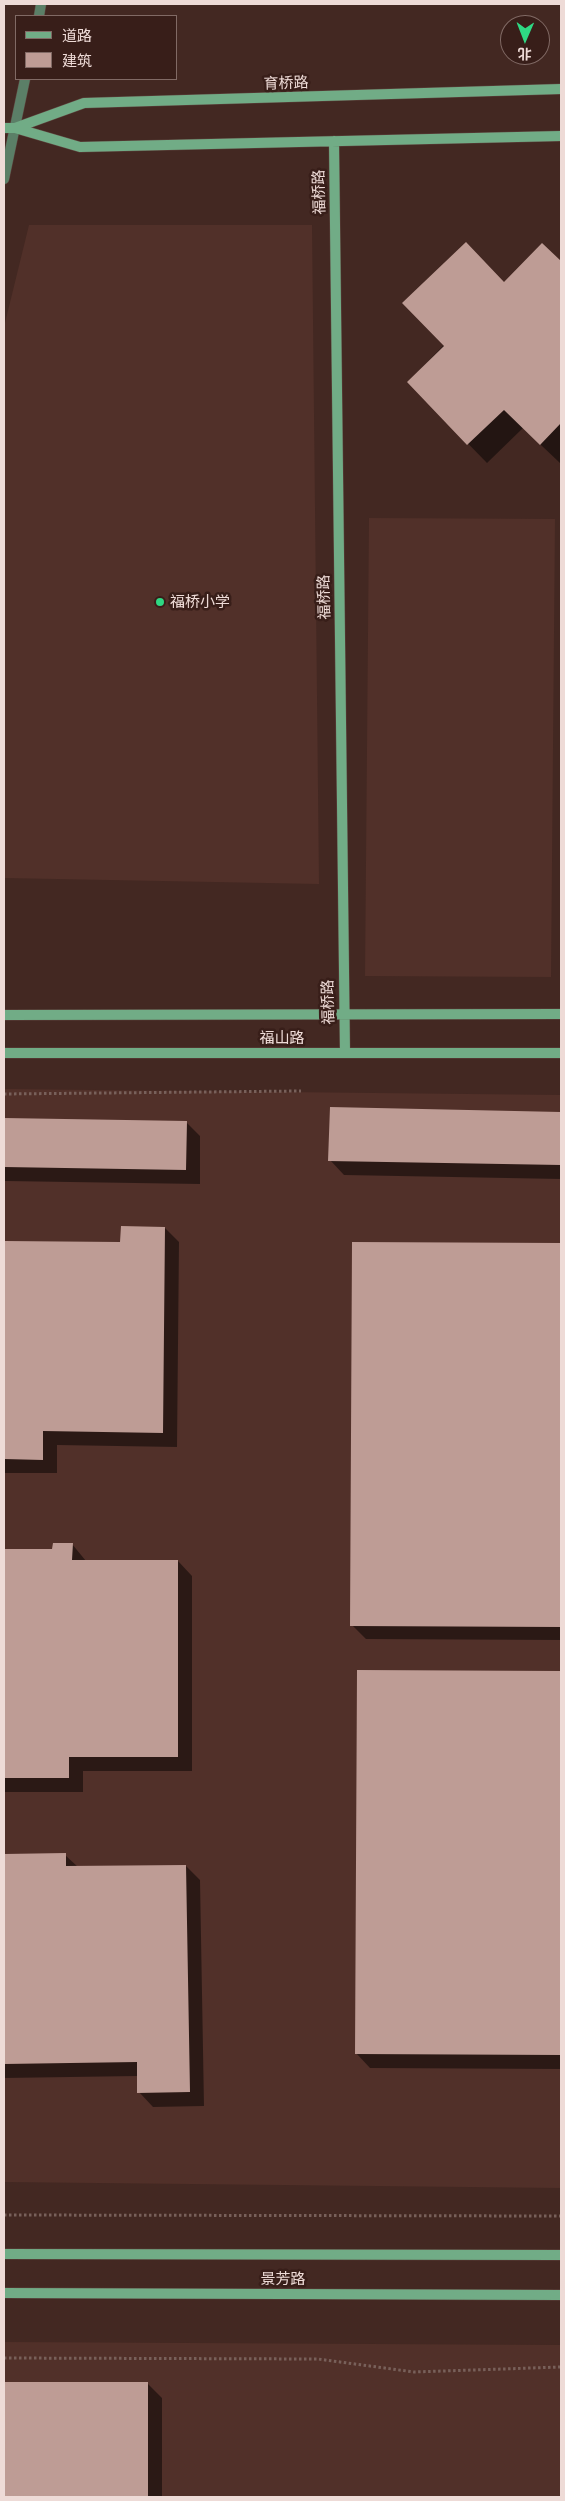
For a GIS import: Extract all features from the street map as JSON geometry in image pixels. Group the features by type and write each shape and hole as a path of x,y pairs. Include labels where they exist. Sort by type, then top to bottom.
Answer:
{"street":[{"name":"育桥路","path":"15,128 84,104 561,89"},
{"name":"育桥路","path":"4,128 15,128 80,147 561,136"},
{"name":"福桥路","path":"334,141 343,1014 345,1053"},
{"name":"福山路","path":"4,1015 561,1014"},
{"name":"福山路","path":"4,1053 561,1053"},
{"name":"景芳路","path":"4,2254 561,2255"},
{"name":"景芳路","path":"4,2293 561,2295"}],"lane":[{"path":"4,179 25,80"}],"path":[{"path":"4,1094 301,1091"},
{"path":"4,2215 561,2216"},
{"path":"4,2358 318,2359 414,2372 561,2368"}],"shaded area":[{"name":"福桥小学","path":"29,225 312,225 319,884 4,878 4,327"},
{"path":"369,518 555,519 551,977 365,976"},
{"path":"4,1089 561,1095 561,2188 4,2182"},
{"path":"4,2342 561,2345 561,2497 4,2497"}],"building":[{"path":"466,242 504,282 542,243 561,261 561,423 540,445 504,410 467,445 407,382 444,346 402,303"},
{"path":"330,1107 561,1112 561,1165 328,1161"},
{"path":"4,1118 187,1121 186,1170 4,1167"},
{"path":"121,1226 165,1227 163,1433 43,1431 43,1460 4,1459 4,1241 120,1242"},
{"path":"352,1242 561,1243 561,1627 350,1626"},
{"path":"53,1543 73,1543 72,1560 178,1560 178,1757 69,1757 69,1778 4,1778 4,1549 52,1549"},
{"path":"357,1670 561,1671 561,2055 355,2054"},
{"path":"66,1853 66,1866 186,1865 190,2092 137,2093 137,2062 4,2064 4,1854"},
{"path":"4,2382 148,2382 148,2497 4,2497"}],"place":[{"name":"福桥小学","path":"160,602"}]}
